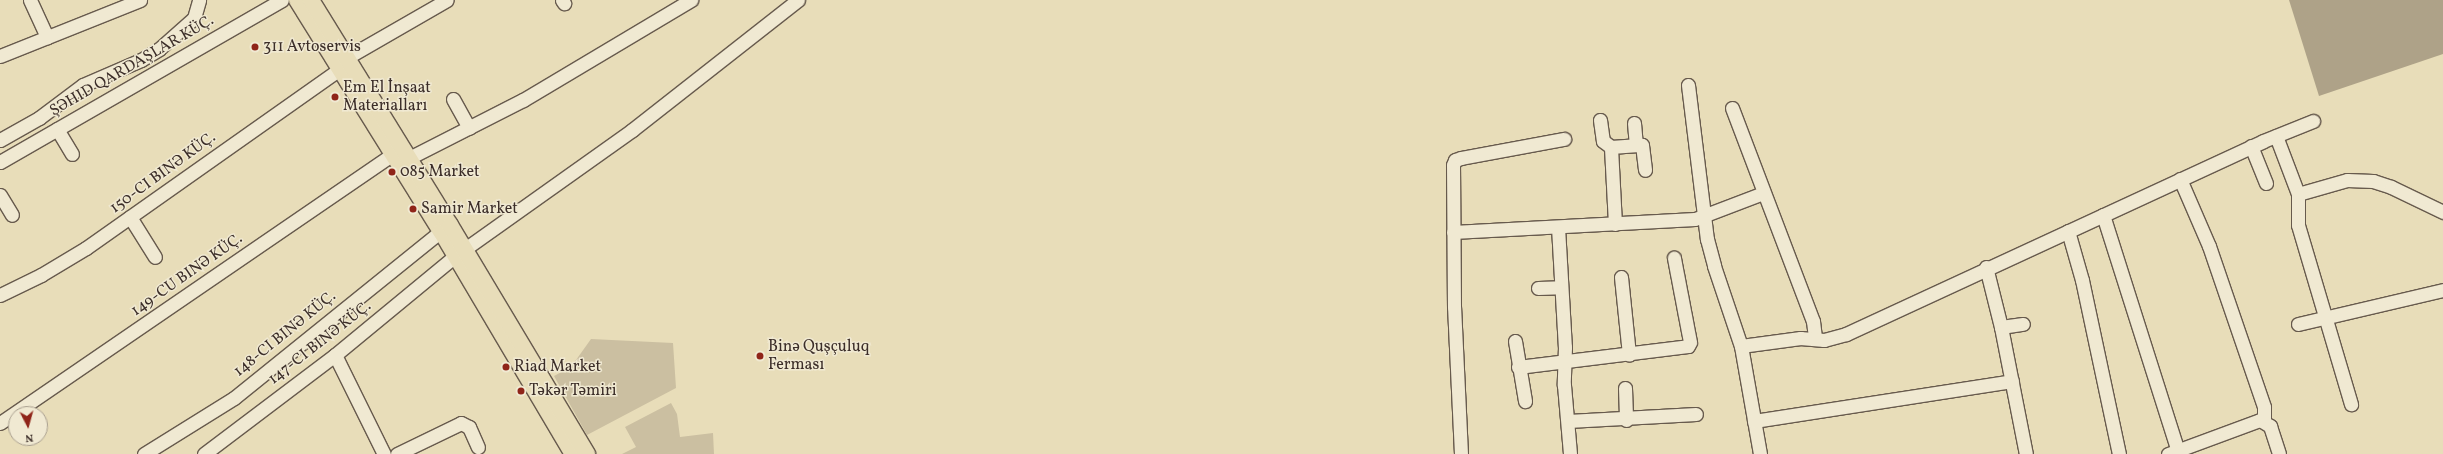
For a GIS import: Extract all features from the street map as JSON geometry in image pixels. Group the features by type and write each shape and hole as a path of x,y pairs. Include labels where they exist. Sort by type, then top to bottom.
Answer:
{"main road":[{"path":"298,0 409,158 446,228 573,454"},
{"path":"311,0 343,64 393,154 446,228"},
{"path":"460,252 587,454"}],"street":[{"path":"30,0 47,37"},
{"path":"0,56 140,0"},
{"path":"0,140 39,118 83,85 141,60 159,49 194,18 199,0"},
{"name":"ŞƏHID QARDAŞLAR KÜÇ.","path":"0,162 282,0"},
{"name":"150-CI BINƏ KÜÇ.","path":"0,295 46,272 130,217 343,64 447,0"},
{"path":"409,158 523,100 691,0"},
{"name":"147-CI BINƏ KÜÇ.","path":"210,452 335,354 460,252 632,130 798,0"},
{"path":"1688,85 1704,217 1714,266 1741,346 1760,454"},
{"path":"452,99 469,128"},
{"path":"1732,108 1763,193 1813,321 1815,338"},
{"path":"1600,120 1603,140 1611,147 1615,224"},
{"path":"1741,346 1815,338 1833,339 1846,334 1986,267 2068,231 2251,146 2313,121"},
{"path":"1634,122 1636,144"},
{"path":"57,130 72,154"},
{"path":"2276,136 2298,194 2298,225 2351,404"},
{"path":"1461,454 1453,232 1455,160 1564,139"},
{"path":"1611,147 1636,144 1642,145 1645,170"},
{"path":"2251,146 2266,183"},
{"name":"149-CU BINƏ KÜÇ.","path":"0,423 393,154"},
{"path":"2180,179 2214,260 2264,407 2264,421"},
{"path":"2298,194 2347,180 2373,181 2391,187 2443,212"},
{"path":"1453,232 1615,224 1704,217 1763,193"},
{"path":"0,195 12,215"},
{"path":"2103,215 2175,453 2255,421 2264,421 2270,426 2279,454"},
{"path":"130,217 155,257"},
{"path":"1558,227 1570,454"},
{"name":"148-CI BINƏ KÜÇ.","path":"144,454 234,398 446,228"},
{"path":"2068,231 2083,288 2120,454"},
{"path":"1518,367 1629,355 1688,346 1690,342 1674,258"},
{"path":"1986,267 2001,327 2026,454"},
{"path":"1621,277 1629,355"},
{"path":"1538,288 1561,287"},
{"path":"2298,324 2443,290"},
{"path":"2001,327 2023,324"},
{"path":"1515,341 1518,367 1525,400"},
{"path":"335,354 384,454"},
{"path":"1754,420 2012,381"},
{"path":"1625,388 1626,420"},
{"path":"1568,422 1626,420 1696,414"},
{"path":"398,454 461,423 469,427 478,447"}],"shaded area":[{"path":"2289,0 2443,0 2443,54 2319,96"},
{"path":"591,339 673,343 676,388 587,435 554,376 571,367"},
{"path":"671,403 677,414 680,437 713,433 714,454 622,454 636,447 625,427"}],"place":[{"name":"311 Avtoservis","path":"255,47"},
{"name":"Em El İnşaat Materialları","path":"335,97"},
{"name":"085 Market","path":"392,172"},
{"name":"Samir Market","path":"413,209"},
{"name":"Binə Quşçuluq Ferması","path":"760,356"},
{"name":"Riad Market","path":"506,367"},
{"name":"Təkər Təmiri","path":"521,391"}]}
